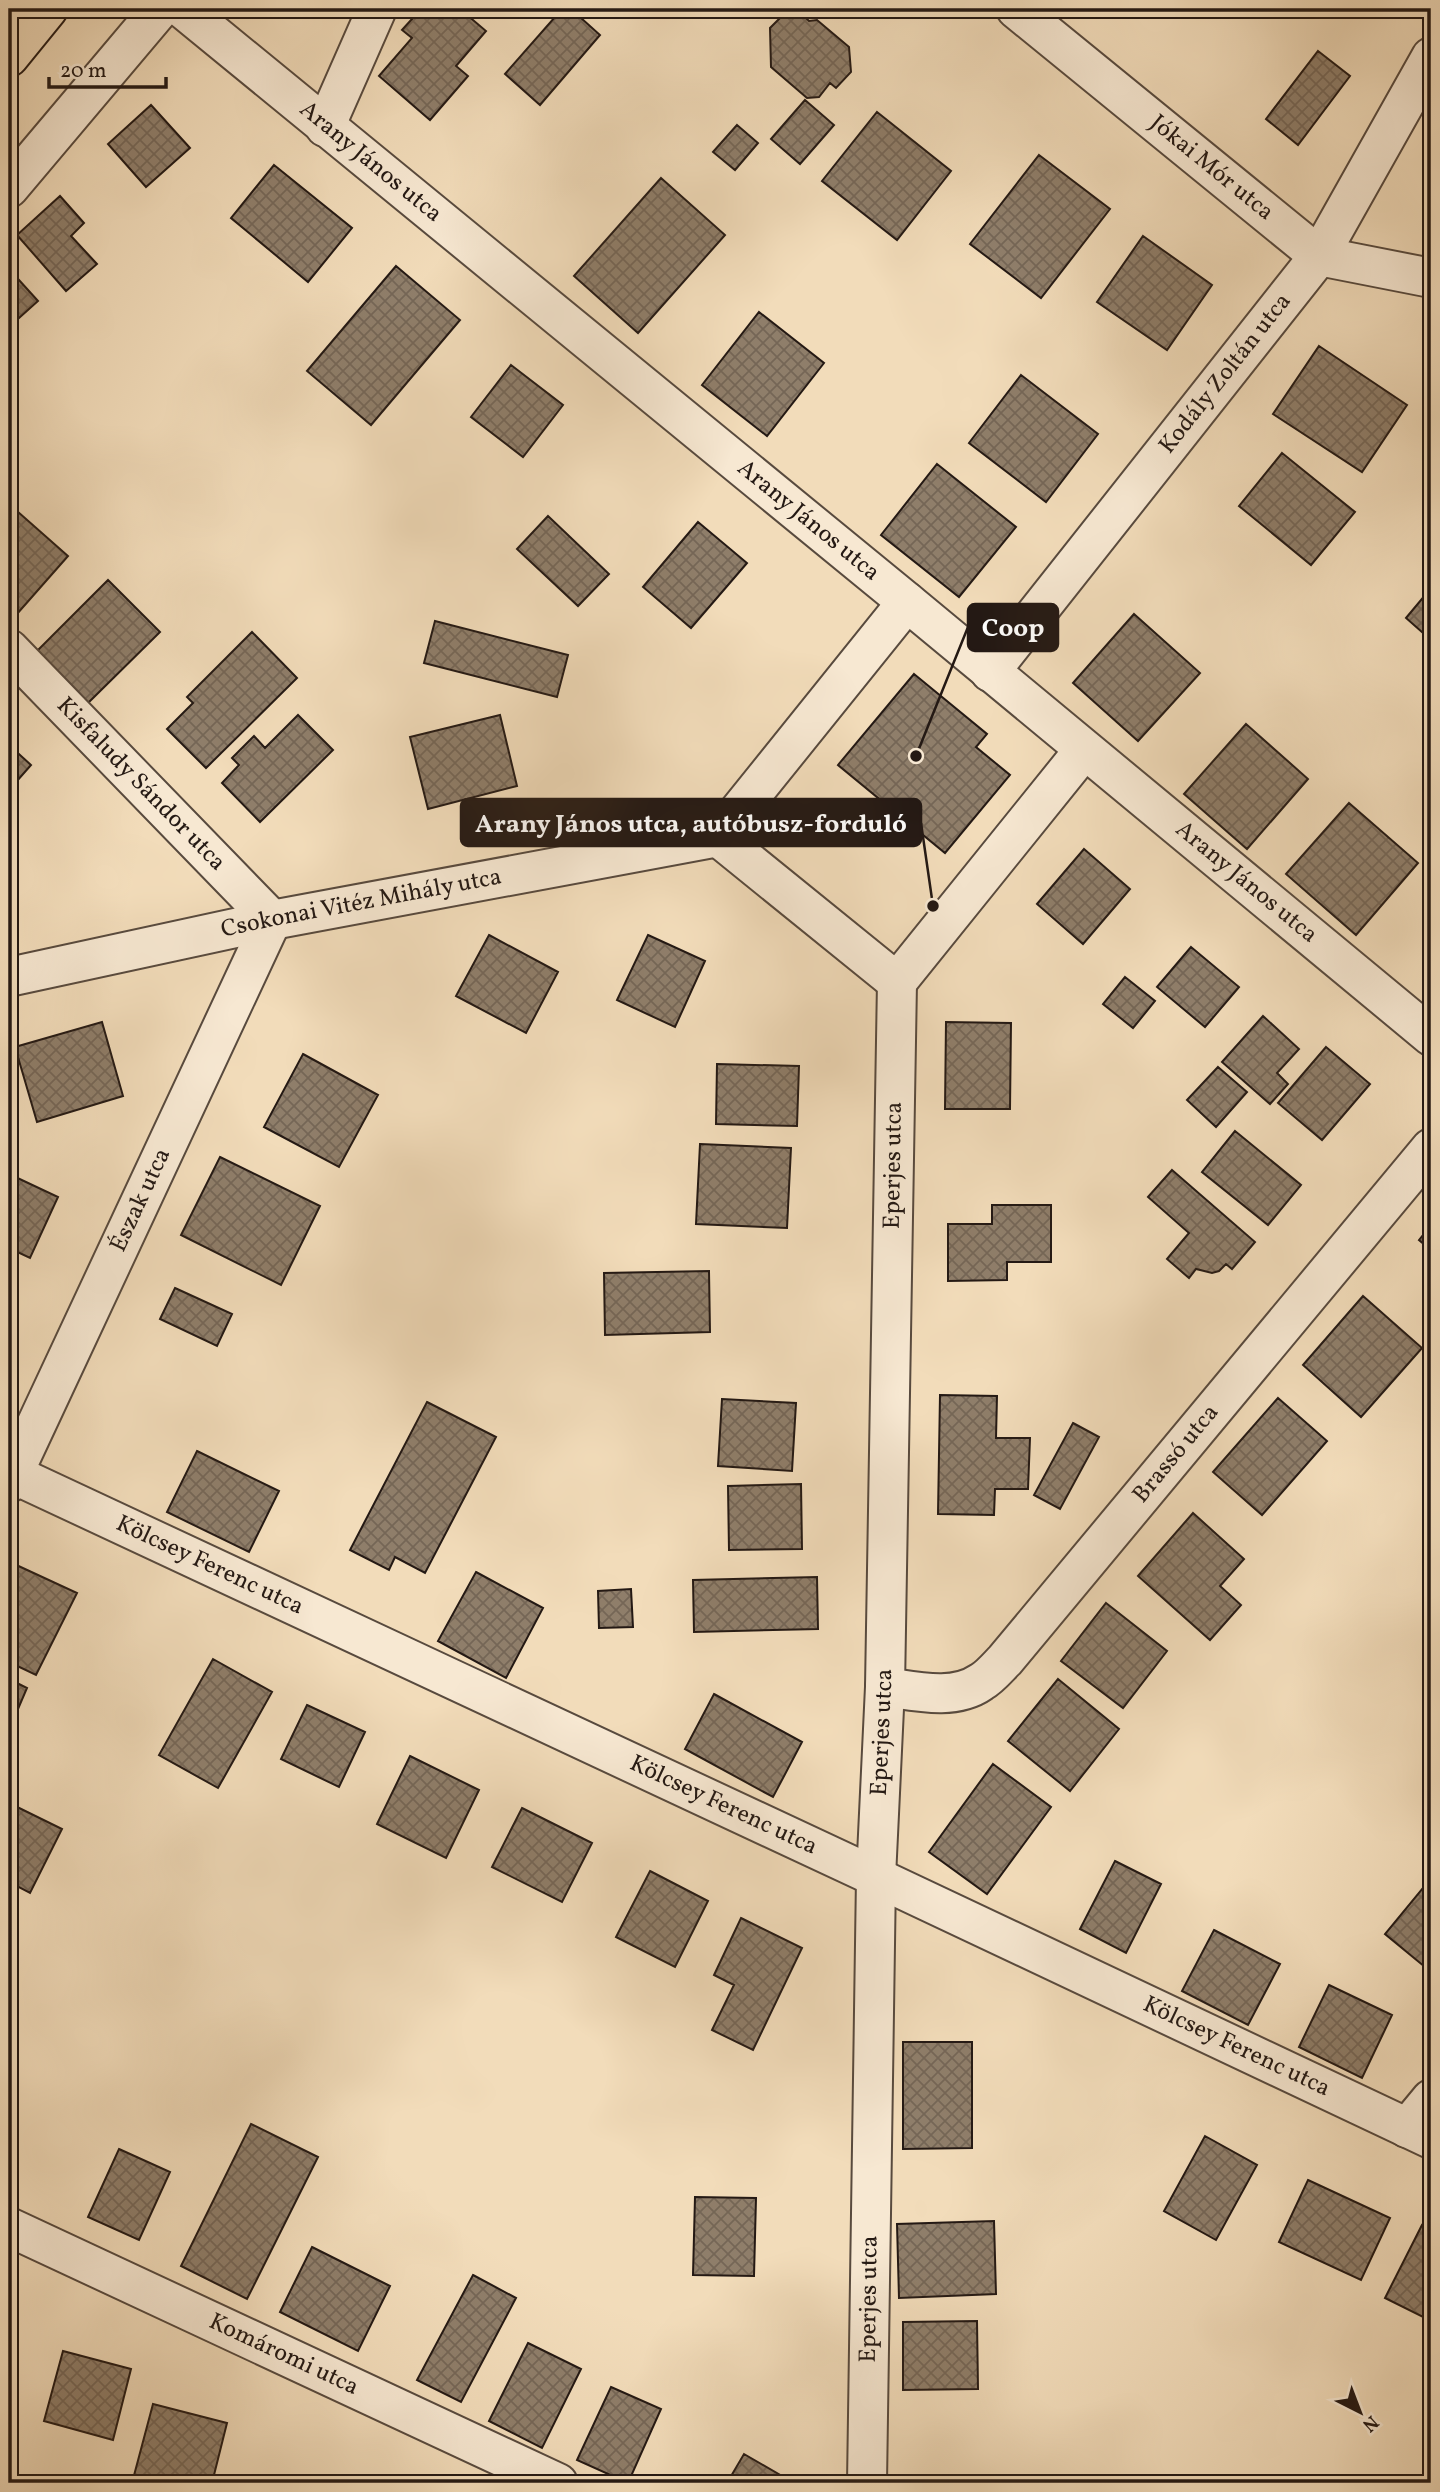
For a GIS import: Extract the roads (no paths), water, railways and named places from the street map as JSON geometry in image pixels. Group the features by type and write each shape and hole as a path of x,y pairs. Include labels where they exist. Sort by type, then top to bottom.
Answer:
{"main road":[{"path":"9,57 48,9"}],"street":[{"path":"9,188 160,9"},
{"name":"Arany János utca","path":"183,9 907,602 1431,1036"},
{"path":"325,127 377,9"},
{"name":"Jókai Mór utca","path":"1016,9 1319,256 1431,278"},
{"name":"Kodály Zoltán utca","path":"990,672 1319,256 1431,57"},
{"path":"907,602 718,837 897,982 1084,750"},
{"name":"Kisfaludy Sándor utca","path":"9,649 272,920"},
{"name":"Csokonai Vitéz Mihály utca","path":"9,977 272,920 718,837"},
{"name":"Észak utca","path":"11,1478 272,920"},
{"name":"Eperjes utca","path":"867,2483 876,1877 885,1687 897,982"},
{"name":"Brassó utca","path":"885,1687 927,1693 957,1692 980,1683 1006,1660 1431,1148"},
{"name":"Kölcsey Ferenc utca","path":"11,1478 876,1877 1419,2133"},
{"path":"1419,2133 1431,2099"},
{"name":"Komáromi utca","path":"9,2227 558,2483"}],"place":[{"name":"Coop","path":"916,756"},
{"name":"Arany János utca, autóbusz-forduló","path":"933,906"}]}
